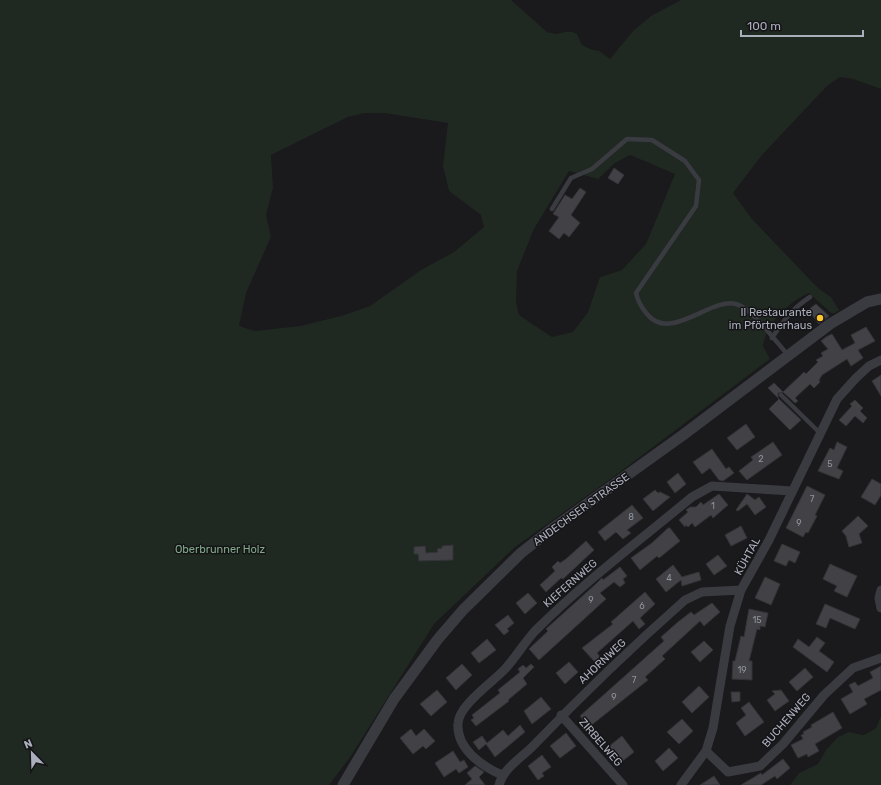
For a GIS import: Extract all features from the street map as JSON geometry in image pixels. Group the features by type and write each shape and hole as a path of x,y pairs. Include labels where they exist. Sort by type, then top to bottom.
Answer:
{"street":[{"name":"ANDECHSER STRASSE","path":"343,785 404,684 463,610 503,570 548,531 683,435 850,311 867,302 881,299"},
{"name":"KÜHTAL","path":"681,785 706,751 716,714 730,626 742,590 769,540 836,400 846,387 869,366 881,360"},
{"name":"KIEFERNWEG","path":"502,775 477,760 466,749 459,734 458,718 472,700 506,668 536,631 603,570 705,488 712,486 792,491"},
{"name":"AHORNWEG","path":"502,775 534,746 561,715 689,597 709,591 742,590"},
{"path":"881,590 879,598 881,608"},
{"name":"BUCHENWEG","path":"706,751 728,772 760,766 782,744 824,695 853,668 881,658"},
{"name":"ZIRBELWEG","path":"561,715 623,785"},
{"path":"499,785 502,775"}],"lane":[{"path":"552,210 571,178 592,169 628,140 652,140 686,161 699,180 696,206 636,293 638,302 649,317 656,321 668,324 726,304 738,304 748,310 788,356"},
{"path":"772,338 796,306 810,297"},
{"path":"782,395 820,433"}],"green space":[{"name":"Oberbrunner Holz","path":"0,0 511,0 547,32 556,34 572,32 577,34 582,45 599,51 610,59 633,31 651,16 681,0 881,0 881,89 853,79 840,77 827,86 762,155 733,193 752,219 818,288 831,297 839,310 835,313 831,313 809,293 794,302 774,321 765,337 763,346 770,359 612,478 515,547 434,624 351,756 329,785 0,785","holes":["365,113 384,113 448,123 443,166 449,191 481,215 484,227 454,252 421,270 370,306 341,316 300,326 255,331 239,326 246,293 271,237 266,215 273,188 271,155 348,117","630,155 675,174 646,244 622,270 600,277 588,312 573,332 552,337 519,315 516,303 517,271 534,229 569,171 598,179 615,163"]},
{"path":"881,716 881,785 790,785 799,773 818,764 826,750 838,737 849,732 863,735 868,733 876,728"}],"building":[{"path":"614,168 624,175 618,184 608,178"},
{"path":"580,188 586,192 571,215 580,223 569,237 564,233 559,239 549,231 559,217 553,214 565,195 572,199"},
{"path":"816,304 829,316 819,324 808,310"},
{"path":"866,327 875,341 858,350 863,358 851,366 847,359 822,375 819,380 820,382 814,388 810,384 795,398 798,401 795,403 783,392 804,372 806,374 818,362 816,360 823,356 821,353 828,349 821,341 826,337 832,334 842,350 855,343 851,335"},
{"path":"881,375 881,396 872,381"},
{"path":"774,383 783,392 778,393 778,398 768,388"},
{"path":"778,398 801,420 790,430 769,409 779,399"},
{"path":"855,400 863,408 860,411 867,418 863,423 855,416 846,426 839,420 852,406 850,404"},
{"path":"746,424 755,437 737,450 727,438"},
{"path":"773,442 782,455 747,480 739,471 753,460 751,457"},
{"path":"837,442 847,447 837,468 843,471 839,479 818,471 830,448 834,450"},
{"path":"712,449 726,469 729,467 734,473 723,481 719,480 710,468 702,474 693,462"},
{"path":"678,473 686,484 675,493 667,482"},
{"path":"872,479 881,484 881,495 875,505 861,497"},
{"path":"807,486 825,495 815,515 817,516 808,533 806,532 803,537 786,528"},
{"path":"655,490 658,493 660,492 670,497 653,511 643,499"},
{"path":"719,494 728,505 713,518 711,515 695,527 692,523 688,527 686,525 685,527 679,520 688,512 686,510 690,507 696,507 701,502 703,505"},
{"path":"747,494 755,500 759,497 766,507 755,515 747,504 738,511 736,510"},
{"path":"632,505 643,518 627,530 631,533 623,539 616,532 605,541 598,532"},
{"path":"858,516 868,526 859,534 862,543 849,547 846,536 842,531"},
{"path":"741,526 747,538 731,546 725,535"},
{"path":"668,528 670,528 680,541 659,558 657,556 640,570 631,558 652,543"},
{"path":"586,541 594,550 563,579 561,578 546,592 540,585 555,571 552,567 558,561 560,563 566,559"},
{"path":"782,544 800,552 795,563 789,560 786,566 774,561"},
{"path":"453,545 453,560 419,561 418,554 414,554 414,547 425,546 426,553 438,552 437,549 442,548 442,546"},
{"path":"718,555 727,566 714,575 706,564"},
{"path":"830,564 857,576 847,597 834,591 837,586 823,579"},
{"path":"673,565 682,577 699,572 701,580 682,586 681,580 666,592 656,579"},
{"path":"620,567 627,576 623,579 625,583 620,587 614,582 600,593 606,599 539,660 529,649 548,631 546,629 602,578 603,580"},
{"path":"765,577 780,584 771,605 755,598"},
{"path":"645,592 655,604 640,618 645,624 639,629 633,621 597,653 600,657 595,662 582,648 613,624 611,622"},
{"path":"528,593 537,603 525,614 516,603"},
{"path":"712,603 720,612 704,626 700,621 662,656 665,659 645,677 648,680 589,727 580,716 664,641 661,637 678,622 691,612 694,615"},
{"path":"825,604 860,619 855,629 830,618 826,628 816,624"},
{"path":"749,609 768,613 765,627 760,626 760,630 757,629 749,661 752,661 752,680 732,679 733,661 735,661 741,636 744,637"},
{"path":"508,615 514,623 507,629 509,631 504,635 495,625"},
{"path":"817,637 825,643 819,651 834,662 827,672 793,647 798,639 809,647"},
{"path":"487,639 496,650 479,663 471,653"},
{"path":"704,641 713,650 700,662 691,652"},
{"path":"569,662 578,672 565,684 556,673"},
{"path":"462,664 472,675 456,690 446,678"},
{"path":"531,664 534,667 523,678 527,684 508,700 509,701 476,726 471,720 474,718 472,715 500,693 498,690 520,672 518,669 523,665 526,668"},
{"path":"881,666 881,690 864,699 867,704 850,714 841,699 853,692 849,685 855,682 858,686 873,678 870,672"},
{"path":"805,668 813,677 797,691 789,682"},
{"path":"699,686 709,697 692,713 682,702"},
{"path":"437,690 447,702 431,716 420,704"},
{"path":"781,690 789,701 775,711 767,700 775,694 772,691"},
{"path":"731,692 740,692 740,701 732,702"},
{"path":"541,697 551,709 532,724 524,711"},
{"path":"749,702 764,722 745,736 736,723 746,715 741,708"},
{"path":"833,712 842,728 815,744 819,751 808,757 807,754 798,758 791,745 803,739 801,735 804,734 803,732 812,727 811,725"},
{"path":"682,719 693,731 679,744 667,732"},
{"path":"520,725 525,732 495,757 486,744 479,750 473,742 482,736 487,743 503,730 508,736"},
{"path":"411,729 416,736 424,729 435,741 426,749 423,746 413,754 400,738"},
{"path":"566,733 576,746 560,758 550,746"},
{"path":"622,736 634,752 620,763 608,747"},
{"path":"669,748 678,758 663,771 655,761"},
{"path":"453,751 460,762 464,760 468,767 459,773 456,769 444,777 435,763"},
{"path":"542,755 551,767 542,773 544,776 538,780 528,766"},
{"path":"783,759 790,768 777,779 775,776 761,785 741,785 761,773 762,775"},
{"path":"475,766 484,772 479,777 485,785 465,785 472,779 467,773"},
{"path":"714,776 720,785 700,785"}],"place":[{"name":"Il Restaurante im Pförtnerhaus","path":"820,318"}]}
